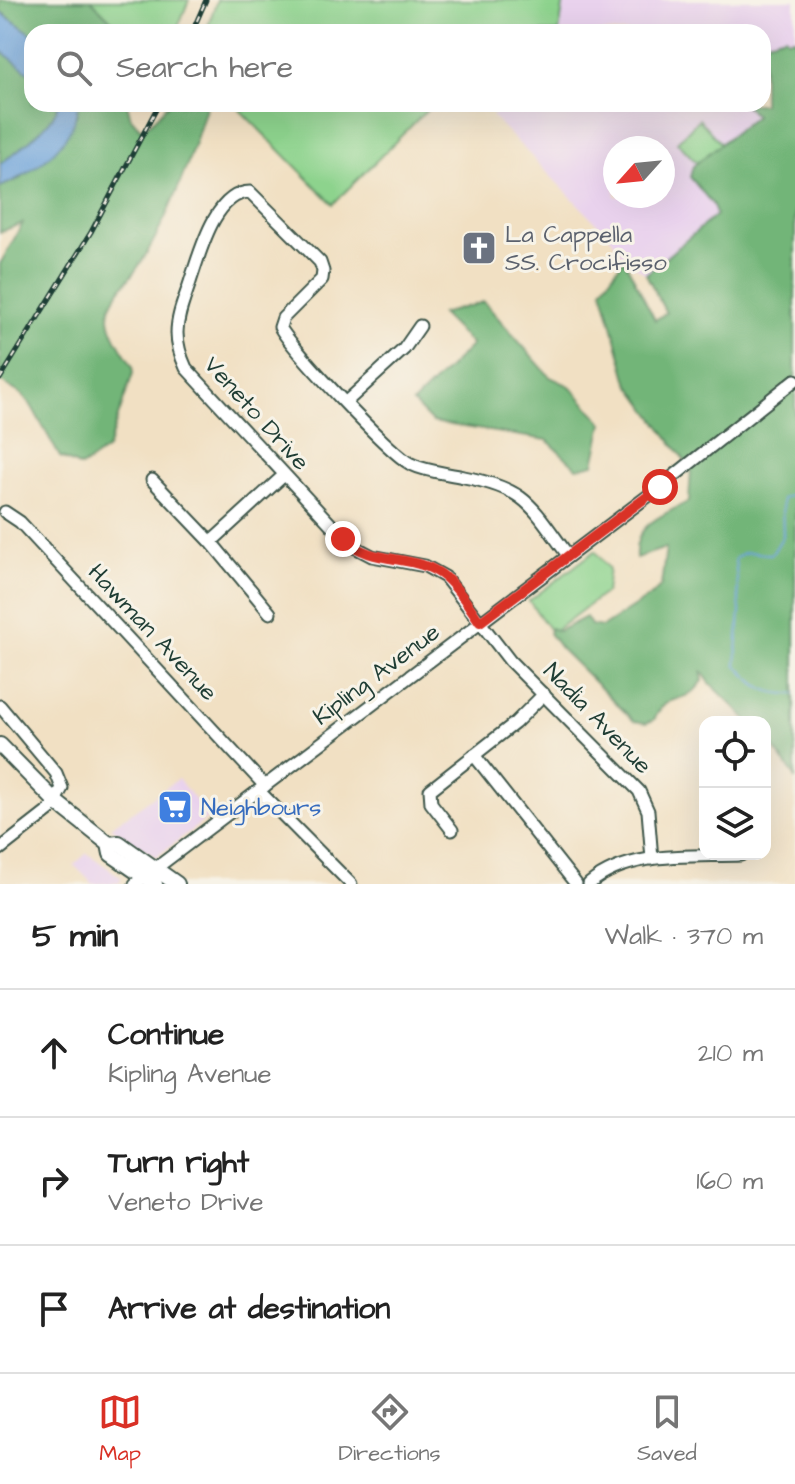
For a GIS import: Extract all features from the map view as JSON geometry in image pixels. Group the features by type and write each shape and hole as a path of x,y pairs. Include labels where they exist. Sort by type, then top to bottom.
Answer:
{"main road":[{"path":"0,745 56,802 109,844 119,843 147,878 177,884"}],"street":[{"name":"Veneto Drive","path":"480,622 450,582 439,573 419,564 379,558 354,548 191,376 177,341 180,313 209,228 217,214 242,192 250,192 259,198 322,266 322,279 283,318 280,327 346,402 406,462 424,469 492,482 514,491 527,501 567,554"},
{"path":"346,402 404,349 420,326"},
{"name":"Kipling Avenue","path":"147,878 567,554 660,487 795,380"},
{"path":"211,542 283,476"},
{"path":"152,480 211,542 270,613"},
{"name":"Hawman Avenue","path":"5,512 20,522 351,884"},
{"name":"Nadia Avenue","path":"480,622 503,653 639,791 648,811 652,859"},
{"path":"452,830 431,803 430,790 515,723 544,694"},
{"path":"0,706 60,779 62,792 44,816 0,849"},
{"path":"474,755 576,884"},
{"path":"589,884 623,863 699,857"}],"shaded area":[{"path":"564,0 795,0 795,38 771,39 771,24 560,24"},
{"path":"496,112 752,112 755,115 698,161 716,215 646,274 624,259 613,240 492,116"},
{"path":"178,779 209,817 156,857 111,827"},
{"path":"87,853 122,878 119,883 93,884 74,865"}],"green space":[{"path":"0,0 91,0 115,24 24,24 24,28 0,11"},
{"path":"91,0 189,0 179,24 115,24"},
{"path":"217,0 564,0 560,24 209,24"},
{"path":"785,36 795,38 795,780 771,745 771,716 744,716 701,670 703,681 693,692 667,703 654,720 646,723 634,721 560,648 549,633 551,628 559,631 586,617 591,625 602,627 652,595 661,586 666,548 636,558 639,536 660,516 689,501 691,469 628,382 602,289 624,259 655,320 666,313 646,274 716,215 713,205 690,177 693,166 755,116 752,112 771,112 771,40"},
{"path":"0,50 24,69 24,112 55,112 43,128 0,164"},
{"path":"77,112 129,112 141,129 161,112 204,112 187,165 160,228 140,264 112,303 109,317 112,330 133,367 133,373 107,449 81,467 60,457 31,405 21,394 0,381 0,264 23,223 0,232 0,187 22,178"},
{"path":"242,112 425,112 333,204"},
{"path":"699,119 722,145 700,166 677,142"},
{"path":"484,302 550,377 570,386 603,423 594,464 577,468 547,440 432,422 413,403 472,345 441,314"},
{"path":"595,551 609,569 606,592 552,633 529,601"}],"water":[{"path":"0,12 24,28 24,69 0,50"},
{"path":"55,112 76,112 69,132 50,155 26,174 0,187 0,164"}],"waterway":[{"path":"795,493 782,499 783,536 772,554 748,552 735,559 740,611 736,665 749,679 768,691 795,694"}],"railway":[{"path":"196,24 206,0"},
{"path":"0,379 91,232 155,112"}],"place":[{"name":"La Cappella SS. Crocifisso","path":"479,248"},
{"name":"Neighbours","path":"175,807"}],"route":[{"path":"343,539 365,554 419,564 439,573 450,582 480,622 660,487"}]}
